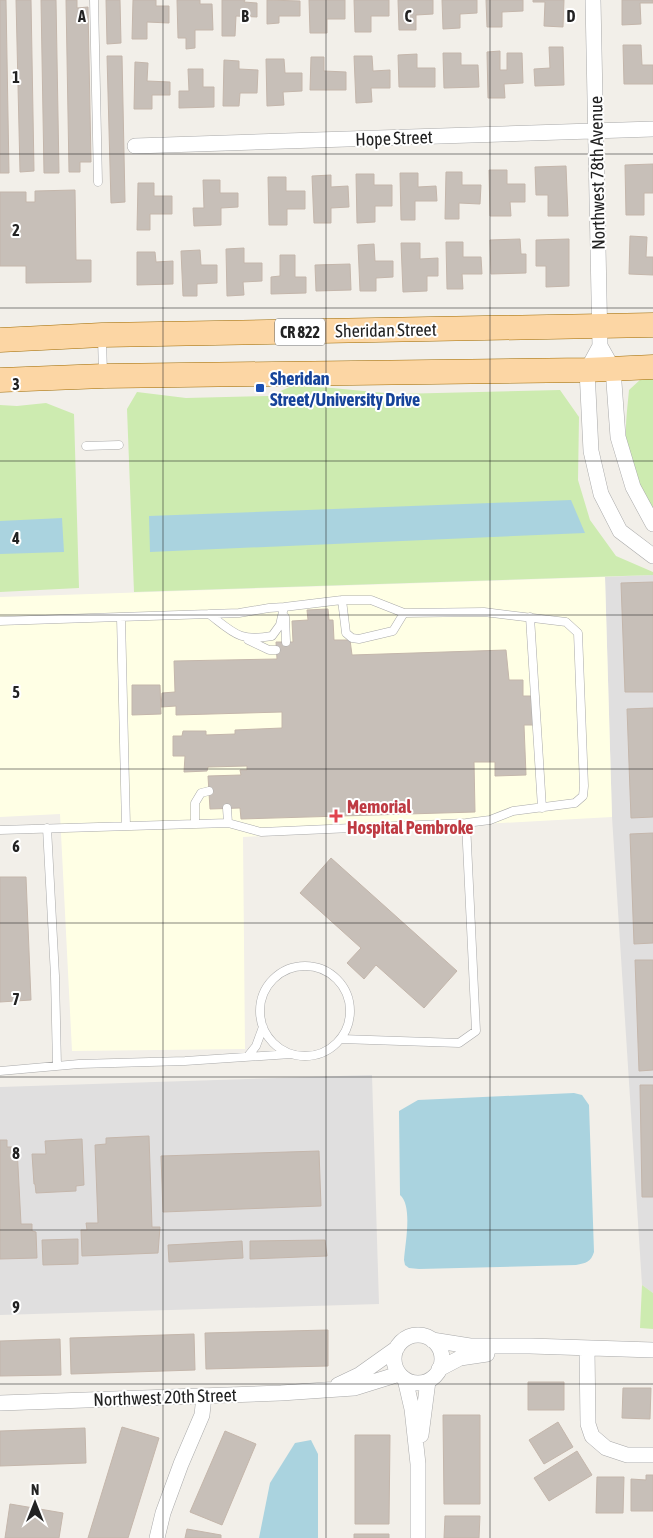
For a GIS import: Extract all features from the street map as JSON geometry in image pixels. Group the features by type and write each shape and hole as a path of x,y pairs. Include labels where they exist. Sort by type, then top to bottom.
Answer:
{"main road":[{"name":"Sheridan Street","path":"0,340 102,335 600,336 653,325"},
{"path":"0,380 104,376 587,370 653,367"}],"street":[{"name":"Northwest 78th Avenue","path":"593,0 600,336 613,369 618,437 633,487 653,524"},
{"name":"Hope Street","path":"135,146 653,129"},
{"name":"Northwest 78th Avenue","path":"587,370 600,336"},
{"path":"587,370 591,451 601,494 620,531 653,556"},
{"path":"418,1538 418,1464 412,1410 402,1377 394,1361 397,1348 402,1341 416,1336 424,1336 432,1340 470,1346 653,1350"},
{"path":"402,1377 412,1382 428,1381 434,1376 439,1369 441,1353 438,1346 432,1340"},
{"path":"439,1369 460,1358 530,1346"},
{"name":"Northwest 20th Street","path":"330,1389 359,1375 397,1348"},
{"path":"587,1349 588,1424 592,1436 606,1448 626,1455 653,1456"},
{"name":"Northwest 20th Street","path":"0,1403 281,1393 354,1388 402,1377"},
{"path":"418,1464 428,1381"},
{"path":"158,1538 163,1513 180,1464 202,1415 204,1396"}],"lane":[{"path":"94,0 98,182"},
{"path":"102,335 104,376"},
{"path":"86,446 119,445"},
{"path":"342,600 346,633 352,638 359,639 393,631 404,613"},
{"path":"0,621 208,614 342,600 371,600 404,613 484,612 566,622 578,633 584,786 583,796 575,803 513,811 490,820 466,823 261,832 228,823 0,830"},
{"path":"244,638 256,639 272,636 280,625 284,607"},
{"path":"284,607 286,642"},
{"path":"208,614 234,633 269,650 276,650"},
{"path":"530,617 542,808"},
{"path":"121,618 126,826"},
{"path":"195,824 195,803 201,793 209,790"},
{"path":"227,808 228,823"},
{"path":"341,1039 458,1043 476,1031 466,823"},
{"path":"47,828 55,976 57,1066"},
{"path":"0,1071 57,1066 248,1056 316,1055 330,1049 341,1039 348,1026 351,1012 349,997 342,984 332,974 319,967 304,965 289,968 271,981 264,990 260,1014 263,1027 268,1037 277,1046 291,1054"},
{"path":"248,1056 256,1046 263,1027"}],"shaded area":[{"path":"653,575 653,1293 642,1285 612,817 605,577"},
{"name":"Memorial Hospital Pembroke","path":"605,577 612,817 243,837 245,1049 72,1051 60,814 0,817 0,597"},
{"path":"372,1075 379,1304 0,1315 0,1087"}],"green space":[{"path":"641,379 653,379 653,512 634,473 626,443 629,390"},
{"path":"292,386 396,394 560,390 579,417 578,480 590,520 616,556 653,572 653,575 134,592 127,409 137,392 186,398 269,396"},
{"path":"46,403 74,414 79,588 0,592 0,405 17,406"},
{"path":"642,1285 653,1293 653,1329 640,1328"}],"water":[{"path":"571,500 585,533 150,552 149,516"},
{"path":"62,518 64,552 0,554 0,521"},
{"path":"574,1093 582,1095 589,1105 594,1252 590,1260 576,1265 419,1269 409,1268 405,1265 407,1216 404,1200 400,1195 399,1111 418,1100"},
{"path":"311,1440 318,1454 318,1538 259,1538 270,1483 295,1443"}],"building":[{"path":"0,0 6,0 9,173 0,173"},
{"path":"16,0 31,0 34,171 20,172"},
{"path":"41,0 56,0 59,173 44,173"},
{"path":"66,0 77,0 77,8 88,7 91,162 80,162 80,172 69,172"},
{"path":"106,0 120,0 121,43 107,44"},
{"path":"133,0 156,0 156,6 169,6 169,23 147,22 147,39 132,39"},
{"path":"177,0 200,0 200,4 212,4 213,30 195,30 195,48 186,49 186,38 178,38"},
{"path":"222,0 245,0 244,2 257,3 257,17 236,16 235,36 222,36"},
{"path":"267,0 300,1 300,16 279,16 279,23 267,24"},
{"path":"309,0 345,0 345,19 327,19 327,33 310,33"},
{"path":"354,0 389,0 389,16 371,16 371,32 355,32"},
{"path":"398,0 433,0 433,14 416,15 416,30 399,30"},
{"path":"442,0 477,0 477,13 460,14 460,28 443,29"},
{"path":"486,0 523,0 523,11 502,12 502,27 487,27"},
{"path":"533,0 564,0 563,27 544,26 545,2 533,2"},
{"path":"622,0 653,0 653,3 640,3 641,24 622,25"},
{"path":"623,45 641,45 642,65 653,65 653,84 624,84"},
{"path":"549,47 563,47 564,85 535,86 534,69 550,68"},
{"path":"500,51 500,70 507,70 507,53 522,53 523,83 504,84 505,98 488,98 487,52"},
{"path":"443,53 461,53 461,65 478,65 479,87 444,88"},
{"path":"417,54 417,68 435,68 435,87 399,87 398,55"},
{"path":"107,56 122,56 125,202 111,203"},
{"path":"354,56 372,56 373,71 390,70 390,88 371,88 372,102 356,103"},
{"path":"311,57 324,57 324,71 346,72 346,90 310,90"},
{"path":"266,59 284,59 285,73 302,73 302,91 283,92 284,105 267,106"},
{"path":"224,60 239,61 239,69 258,70 257,93 240,93 239,106 223,106"},
{"path":"135,62 148,63 147,81 170,82 170,95 152,95 152,109 134,109"},
{"path":"188,69 203,69 203,87 214,87 214,107 179,108 179,91 189,91"},
{"path":"653,164 653,193 644,193 644,215 626,215 625,165"},
{"path":"566,166 568,216 548,216 548,195 536,195 535,167"},
{"path":"489,170 507,170 507,184 525,184 525,202 510,202 511,216 490,216"},
{"path":"446,172 462,172 462,185 481,185 480,204 459,203 459,219 445,219"},
{"path":"400,173 418,173 418,187 436,186 437,201 415,201 415,220 401,220"},
{"path":"356,174 374,174 374,185 392,185 392,206 375,206 375,222 357,223"},
{"path":"331,175 331,187 348,186 349,207 331,208 331,223 314,223 312,176"},
{"path":"268,177 286,177 286,191 305,191 305,209 287,209 287,225 269,225"},
{"path":"203,180 220,180 220,193 238,193 238,207 221,208 221,225 194,226 193,208 204,208"},
{"path":"138,183 154,183 154,196 172,196 172,214 150,214 150,230 137,230"},
{"path":"75,190 76,260 91,260 91,282 26,283 26,266 0,266 0,192 26,192 26,202 35,202 35,191"},
{"path":"630,236 647,237 646,257 653,257 653,275 629,274"},
{"path":"520,239 521,254 526,254 526,273 491,274 490,240"},
{"path":"569,239 569,286 546,287 546,266 536,266 536,240"},
{"path":"446,242 463,242 463,257 481,257 482,274 462,274 463,289 447,289"},
{"path":"401,243 420,243 420,259 438,258 438,276 427,276 427,291 403,292"},
{"path":"374,244 375,261 393,261 393,277 376,278 376,291 360,291 358,245"},
{"path":"244,248 244,263 262,263 262,281 243,282 244,295 227,296 226,249"},
{"path":"200,250 201,265 217,265 217,283 197,284 197,296 183,296 181,251"},
{"path":"137,252 155,252 156,262 173,261 173,284 137,285"},
{"path":"280,255 295,255 295,277 306,277 306,293 271,294 271,277 280,276"},
{"path":"350,264 351,290 316,291 315,265"},
{"path":"653,582 653,692 625,692 621,583"},
{"name":"Memorial Hospital Pembroke","path":"328,609 329,620 333,620 334,640 350,640 352,655 506,650 509,680 523,680 523,696 532,696 533,725 524,725 526,775 495,776 495,762 474,762 475,812 241,819 240,808 210,809 208,776 241,775 240,770 247,770 247,766 208,767 207,771 184,772 185,756 173,756 173,736 182,736 183,731 206,731 206,735 235,734 235,730 282,728 282,712 176,715 176,706 161,707 162,693 175,692 174,661 277,659 276,642 293,642 292,621 308,620 307,610"},
{"path":"132,685 160,685 161,714 132,715"},
{"path":"653,708 653,817 631,818 627,709"},
{"path":"653,833 653,943 634,944 630,834"},
{"path":"331,858 457,971 424,1008 376,965 364,979 347,963 361,948 300,893"},
{"path":"0,877 26,877 31,1000 0,1002"},
{"path":"635,960 653,960 653,1070 639,1071"},
{"path":"640,1085 653,1085 653,1197 642,1197"},
{"path":"149,1136 152,1227 160,1227 158,1253 82,1256 81,1230 87,1230 86,1223 98,1223 95,1145 106,1144 106,1138"},
{"path":"82,1139 84,1185 76,1186 76,1191 36,1193 32,1154 46,1154 45,1141"},
{"path":"0,1140 7,1140 7,1147 17,1147 21,1224 32,1224 32,1231 36,1232 37,1258 0,1259"},
{"path":"319,1151 321,1206 163,1212 161,1156"},
{"path":"78,1239 78,1264 43,1265 42,1240"},
{"path":"325,1240 327,1256 250,1259 250,1241"},
{"path":"242,1241 243,1258 169,1262 168,1245"},
{"path":"328,1330 328,1366 206,1369 205,1333"},
{"path":"194,1334 195,1370 71,1374 70,1338"},
{"path":"60,1339 61,1375 0,1376 0,1341"},
{"path":"528,1382 564,1382 564,1410 528,1410"},
{"path":"623,1388 651,1388 650,1419 622,1418"},
{"path":"443,1415 480,1415 480,1504 444,1504"},
{"path":"558,1422 573,1447 544,1464 529,1440"},
{"path":"122,1427 159,1438 128,1538 88,1538"},
{"path":"85,1428 86,1463 0,1466 0,1431"},
{"path":"225,1431 256,1444 222,1525 190,1512"},
{"path":"355,1435 390,1435 389,1524 355,1524"},
{"path":"577,1451 592,1475 549,1501 534,1478"},
{"path":"646,1475 653,1475 653,1511 631,1511 631,1479 646,1480"},
{"path":"597,1477 624,1477 623,1513 596,1513"},
{"path":"10,1504 63,1513 59,1538 5,1538"},
{"path":"445,1516 480,1516 479,1538 444,1538"},
{"path":"187,1529 221,1535 221,1538 185,1538"},
{"path":"354,1534 389,1534 389,1538 354,1538"}],"place":[{"name":"Sheridan Street/University Drive","path":"260,388"},
{"name":"Memorial Hospital Pembroke","path":"336,816"}]}
